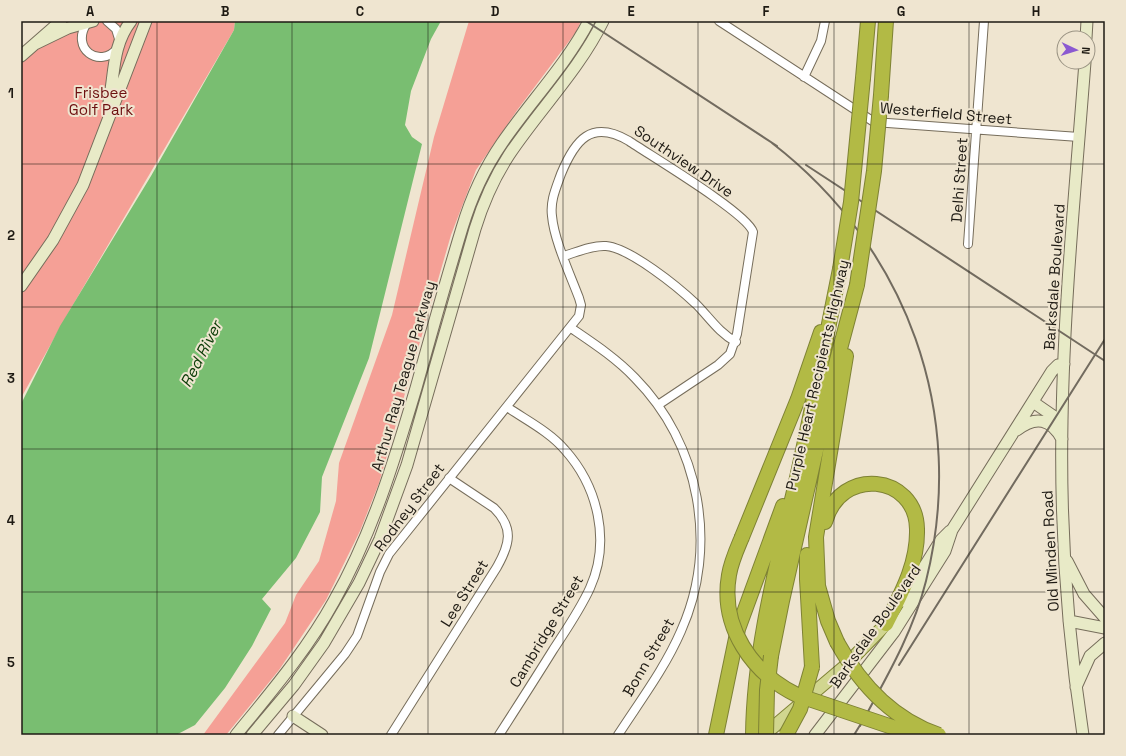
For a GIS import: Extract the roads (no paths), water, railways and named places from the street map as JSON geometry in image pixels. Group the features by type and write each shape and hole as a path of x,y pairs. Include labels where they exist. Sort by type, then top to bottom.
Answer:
{"highway":[{"name":"Purple Heart Recipients Highway","path":"753,735 754,694 780,608 826,405 857,285 874,171 886,21"},
{"name":"Purple Heart Recipients Highway","path":"765,735 767,690 765,654 767,609 823,363 839,275 851,202 868,22"},
{"path":"839,275 798,399 742,537 729,574 728,601 735,633 755,665 781,687 797,695 916,735"},
{"path":"857,285 816,537 818,586 837,642 863,682 883,703 903,718 939,735"},
{"path":"786,735 802,704 812,667 807,579 808,543 812,516 836,420"},
{"path":"716,735 738,629 801,459"},
{"path":"824,606 824,534 828,512 833,502 842,493 852,487 864,484 879,484 892,488 902,495 909,503 914,511 918,529 915,556 911,571 904,589 886,624"}],"main road":[{"path":"21,56 61,21"},
{"path":"96,154 111,94 114,58 131,21"},
{"path":"21,286 53,240 78,196 96,154 146,21"},
{"name":"Arthur Ray Teague Parkway","path":"236,735 304,649 331,608 355,561 377,512 390,474 462,228 474,195 499,148 572,49 589,21"},
{"name":"Arthur Ray Teague Parkway","path":"252,735 313,658 358,583 382,534 398,492 475,229 489,191 509,155 583,55 603,21"},
{"path":"35,44 68,28 90,22"},
{"name":"Barksdale Boulevard","path":"815,735 894,632 945,551 952,530 1052,371 1058,365 1064,364 1084,70"},
{"name":"Old Minden Road","path":"1064,364 1062,422 1064,556 1076,687 1083,735"},
{"path":"1033,402 1062,422"},
{"path":"1013,433 1028,423 1044,421 1054,428 1062,439"},
{"name":"Barksdale Boulevard","path":"765,735 861,652 886,624 941,540 952,530"},
{"path":"1064,556 1084,594 1105,618"},
{"path":"1069,621 1105,628"},
{"path":"1076,687 1090,656 1105,643"},
{"path":"293,716 322,735"}],"street":[{"path":"90,22 81,37 84,48 88,52 100,57 110,55 119,45 116,29 107,21"},
{"name":"Westerfield Street","path":"719,21 874,122 1079,137"},
{"path":"804,77 821,41 825,21"},
{"name":"Delhi Street","path":"968,244 984,21"},
{"name":"Southview Drive","path":"570,328 579,316 581,305 555,230 552,210 555,190 570,152 582,138 593,134 609,133 622,136 718,200 752,228 752,242 736,342 725,359 658,405"},
{"path":"564,256 601,246 614,248 627,253 686,296 723,333 736,342"},
{"name":"Bonn Street","path":"570,328 618,362 636,378 658,405 674,432 692,475 701,524 698,570 691,604 676,642 618,735"},
{"name":"Rodney Street","path":"278,735 352,643 361,626 385,561 449,478 570,328"},
{"name":"Cambridge Street","path":"499,735 584,599 596,569 600,539 598,512 589,484 575,461 554,439 507,407"},
{"name":"Lee Street","path":"391,735 498,567 506,552 508,543 507,527 500,514 494,508 449,478"}],"water":[{"name":"Red River","path":"235,21 441,21 431,39 411,91 405,125 412,137 422,144 369,358 322,477 320,512 296,558 262,599 271,609 252,646 225,688 195,725 176,735 21,735 21,404 60,326 151,176 234,30"}],"railway":[{"path":"586,21 777,146"},
{"path":"772,143 819,185 859,232 891,283 915,338 931,396 939,457 937,518 926,581 914,619 898,656 860,726"},
{"path":"806,165 1105,361"},
{"path":"899,665 1105,339"},
{"path":"854,735 862,722"}],"park label":[{"name":"Frisbee Golf Park","path":"101,100"}]}
